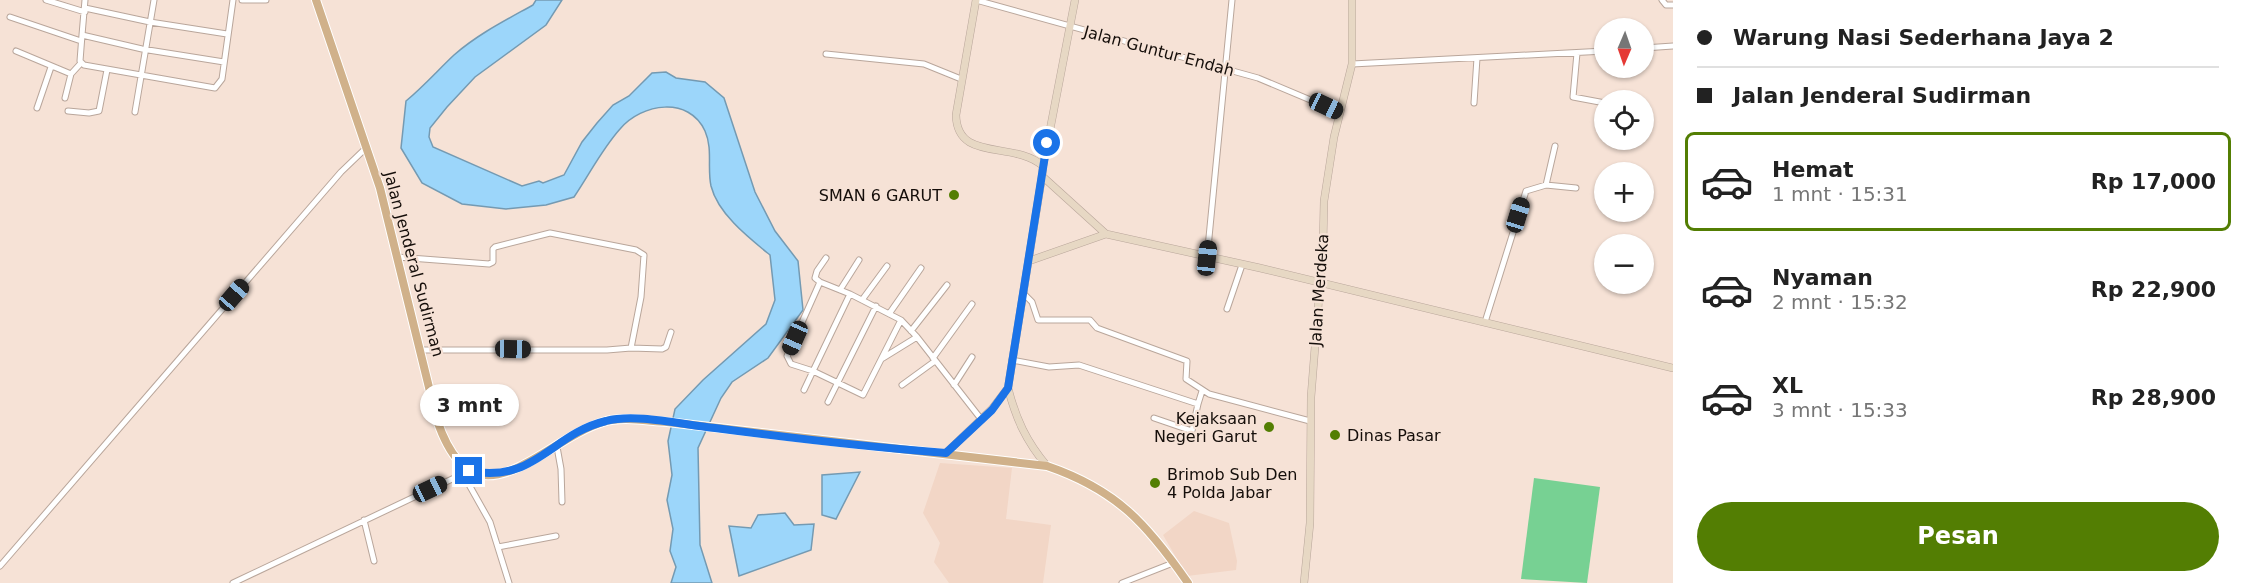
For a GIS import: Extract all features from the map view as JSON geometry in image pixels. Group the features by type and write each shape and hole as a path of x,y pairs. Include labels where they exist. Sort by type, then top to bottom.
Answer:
{"main road":[{"name":"Jalan Jenderal Sudirman","path":"316,0 380,188 444,441 466,472"},
{"path":"466,472 491,474 512,472 579,433 606,421 667,422 1047,466 1071,474 1108,494 1148,528 1188,583"}],"street":[{"path":"46,0 85,10 227,34"},
{"path":"65,98 71,74 81,63 85,0"},
{"path":"135,112 154,0"},
{"path":"81,63 107,70 215,88 221,81 233,0"},
{"path":"242,0 266,0"},
{"path":"976,0 956,123 959,133 967,142 977,147 1024,154 1042,166"},
{"name":"Jalan Guntur Endah","path":"976,0 1265,81 1339,112"},
{"path":"1047,466 1029,444 1016,419 1008,388 1025,295 1042,166 1075,0"},
{"path":"1207,258 1232,0"},
{"name":"Jalan Merdeka","path":"1304,583 1310,523 1310,421 1324,201 1339,112 1352,64 1353,0"},
{"path":"1662,0 1666,5 1673,5"},
{"path":"10,17 82,38 224,62"},
{"path":"1654,47 1673,46"},
{"path":"16,51 71,74"},
{"path":"1352,64 1594,52"},
{"path":"1577,53 1572,96 1594,101"},
{"path":"826,54 928,65 962,79"},
{"path":"1474,103 1477,58"},
{"path":"37,108 51,67"},
{"path":"68,111 89,113 99,111 107,70"},
{"path":"1546,185 1555,146"},
{"path":"0,566 341,172 366,148"},
{"path":"1042,176 1106,234 1673,368"},
{"path":"1485,322 1524,194 1532,187 1546,185 1576,188"},
{"path":"398,257 489,264 493,261 494,247 550,233 642,252 644,261 641,297 631,348"},
{"path":"1029,261 1106,234"},
{"path":"826,258 815,278 901,320 981,419"},
{"path":"840,290 859,260"},
{"path":"1227,309 1242,265"},
{"path":"862,300 887,266"},
{"path":"889,314 921,268"},
{"path":"820,282 787,356 791,363 863,394 901,320"},
{"path":"911,331 946,285"},
{"path":"804,390 850,294"},
{"path":"1025,295 1032,302 1038,320 1090,320 1097,328 1187,361 1186,379 1202,391 1310,421"},
{"path":"902,385 934,360 972,304"},
{"path":"828,402 876,306"},
{"path":"421,350 662,349 666,347 671,332"},
{"path":"883,358 917,337"},
{"path":"954,385 972,357"},
{"path":"1012,360 1049,367 1079,365 1198,404"},
{"path":"946,453 981,419 1008,388"},
{"path":"1154,418 1192,431 1202,391"},
{"path":"557,447 561,469 562,502"},
{"path":"233,583 466,472 490,522 508,583"},
{"path":"364,520 374,561"},
{"path":"498,547 556,536"},
{"path":"1122,583 1173,563"}],"shaded area":[{"path":"940,463 1012,468 1006,519 1051,525 1043,583 949,583 934,562 940,543 923,513"},
{"path":"1194,511 1229,523 1237,561 1236,570 1187,576 1163,535"}],"green space":[{"path":"1534,478 1600,487 1587,583 1521,579"}],"water":[{"path":"536,0 562,0 546,25 475,77 447,107 430,128 429,137 433,147 522,186 539,181 543,183 564,175 582,142 597,123 613,105 629,96 652,73 666,72 676,78 705,82 724,98 755,192 775,231 798,261 803,310 768,358 732,382 721,398 698,448 700,545 712,583 671,583 676,567 670,551 673,529 667,500 672,475 668,441 675,409 703,380 766,324 775,300 770,255 735,225 715,196 710,179 707,138 698,120 688,112 677,108 665,107 640,113 629,120 613,137 574,197 546,205 506,209 462,204 422,183 401,148 406,101 463,47 533,5"},
{"path":"860,472 836,519 822,515 822,475"},
{"path":"785,513 794,525 814,524 811,550 739,576 729,526 751,528 758,515"}],"place":[{"name":"SMAN 6 GARUT","path":"954,195"},
{"name":"Kejaksaan Negeri Garut","path":"1269,427"},
{"name":"Dinas Pasar","path":"1335,435"},
{"name":"Brimob Sub Den 4 Polda Jabar","path":"1155,483"}],"route":[{"path":"469,471 491,474 512,472 586,429 616,419 667,422 946,453 992,410 1008,388 1025,295 1047,143"}]}
